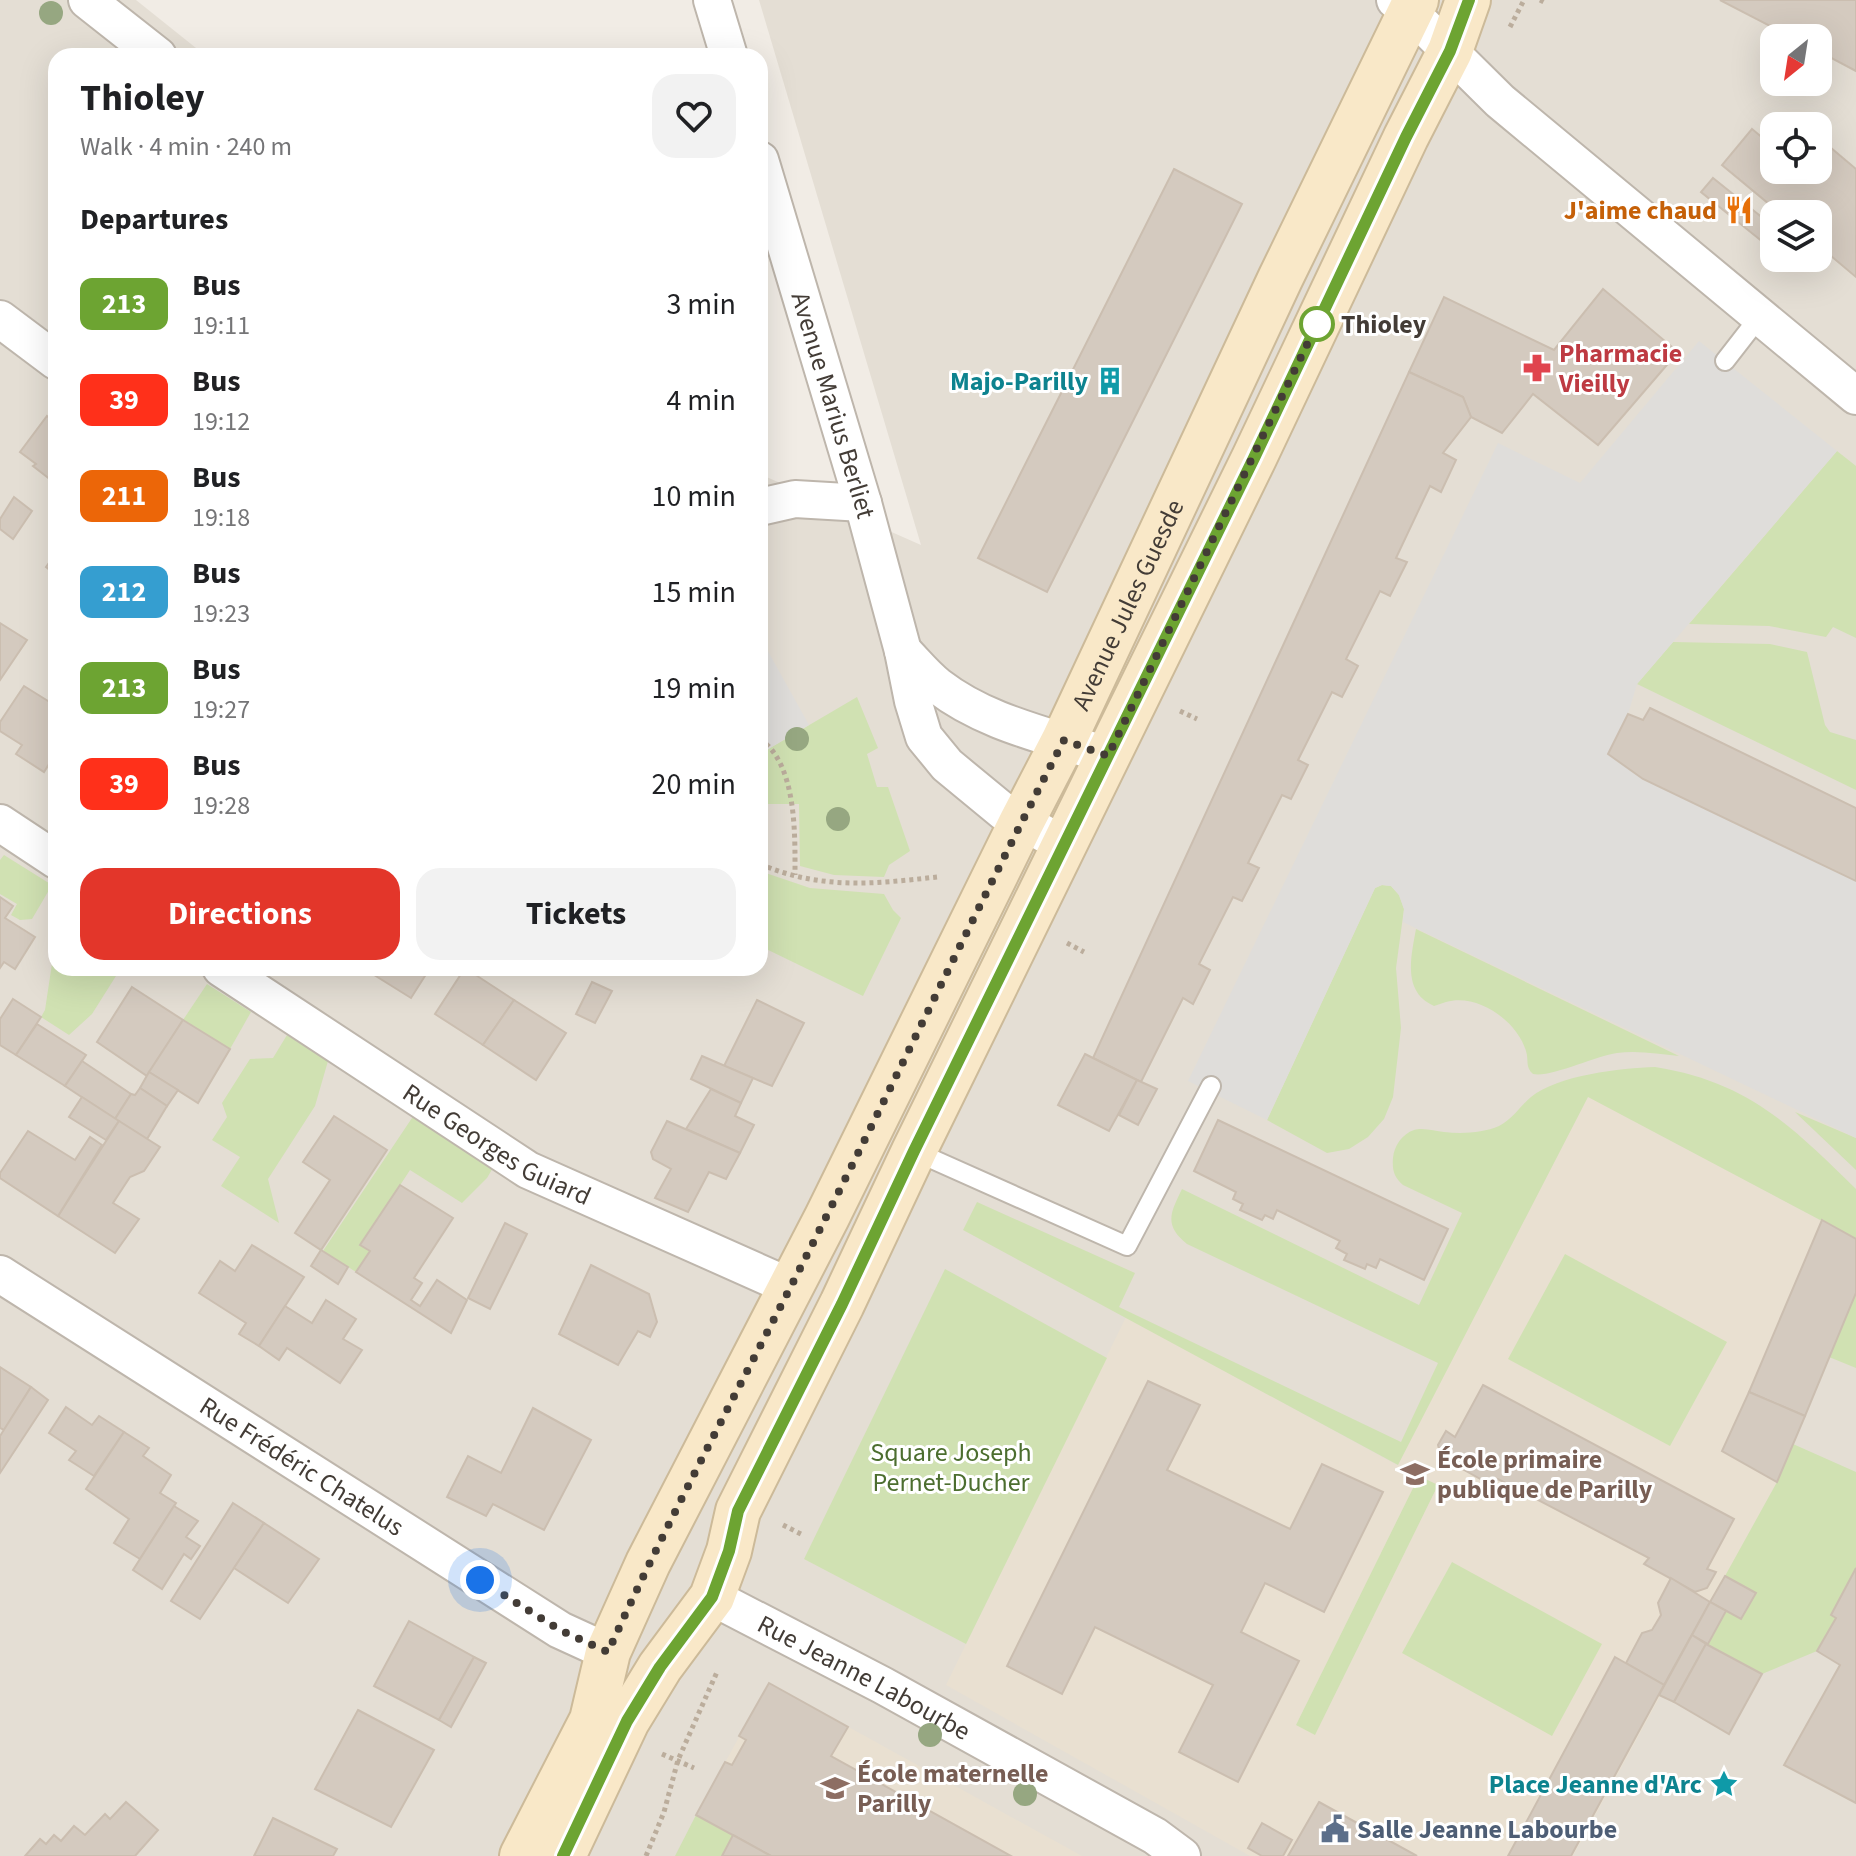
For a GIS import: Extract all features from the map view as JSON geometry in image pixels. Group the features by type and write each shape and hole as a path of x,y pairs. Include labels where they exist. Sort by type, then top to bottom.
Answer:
{"street":[{"path":"87,0 148,48"},
{"path":"712,0 727,48"},
{"name":"Avenue Jules Guesde","path":"563,1856 627,1721 660,1667 712,1597 729,1551 738,1511 842,1304 1450,51 1468,0"},
{"path":"1407,4 1500,101 1856,396"},
{"name":"Avenue Jules Guesde","path":"522,1856 592,1720 608,1652 648,1563 791,1287 1064,740 1407,4"},
{"name":"Avenue Marius Berliet","path":"768,187 863,503 924,737 947,765 1021,823 1065,845"},
{"path":"0,319 48,355"},
{"path":"768,505 795,499 863,503"},
{"name":"Avenue Marius Berliet","path":"903,651 936,685 971,708 1108,756"},
{"path":"0,823 48,855"},
{"name":"Rue Georges Guiard","path":"233,976 528,1170 791,1287"},
{"name":"Rue Frédéric Chatelus","path":"0,1274 560,1630 608,1652"},
{"name":"Rue Jeanne Labourbe","path":"712,1597 882,1685 1155,1836 1182,1856"}],"lane":[{"path":"1725,361 1760,316"},
{"path":"914,1151 1127,1246 1211,1086"}],"path":[{"path":"768,744 772,747 789,790 795,820 795,875"},
{"path":"768,867 846,885 937,877"},
{"path":"652,1749 694,1768"}],"shaded area":[{"path":"0,0 136,0 196,48 48,48 48,976 768,976 768,478 921,545 759,0 1856,0 1856,1856 0,1856"},
{"path":"1699,341 1837,451 1637,684 1628,714 1608,754 1643,779 1856,881 1856,1138 1403,922 1404,909 1399,895 1391,886 1382,885 1375,888 1267,1120 1188,1081 1498,443 1580,483"},
{"path":"768,651 809,725 768,749"},
{"name":"École primaire publique de Parilly","path":"1588,1096 1856,1239 1856,1293 1777,1482 1573,1856 1250,1856 946,1685 1126,1317 1397,1465"},
{"name":"École maternelle Parilly","path":"769,1683 1082,1856 771,1856 696,1815"}],"green space":[{"path":"1837,451 1856,466 1856,638 1833,627 1826,637 1769,626 1689,624"},
{"path":"1673,642 1770,644 1807,652 1825,725 1830,732 1856,740 1856,790 1637,684"},
{"path":"857,697 878,748 867,754 877,787 888,787 910,851 889,865 884,877 834,875 800,866 799,804 768,804 768,749"},
{"path":"4,855 48,882 48,892 32,919 20,920 11,915 17,904 0,894 0,860"},
{"path":"768,874 810,888 884,894 901,918 863,996 768,950"},
{"path":"1391,886 1399,895 1404,909 1396,968 1401,1028 1393,1097 1384,1119 1368,1137 1349,1149 1327,1153 1267,1120 1375,888"},
{"path":"1416,929 1679,1056 1617,1053 1550,1073 1533,1074 1521,1040 1495,1012 1458,1000 1434,1006 1417,992 1411,973"},
{"path":"50,976 116,976 92,1014 69,1035 41,1017"},
{"path":"207,984 251,1012 230,1049 183,1020"},
{"path":"287,1035 328,1061 315,1106 268,1179 279,1223 221,1186 240,1157 212,1140 227,1117 222,1103 250,1059 273,1058"},
{"path":"1655,1067 1717,1084 1743,1096 1789,1127 1856,1189 1856,1239 1588,1097 1398,1465 963,1230 977,1202 1135,1273 1119,1307 1401,1442 1438,1363 1187,1244 1175,1231 1171,1218 1182,1189 1419,1305 1462,1213 1403,1185 1398,1179 1393,1170 1393,1158 1402,1137 1418,1129 1479,1132 1499,1126 1531,1097 1557,1083 1608,1071"},
{"path":"1795,1112 1856,1138 1856,1170"},
{"path":"414,1115 494,1166 487,1178 462,1203 410,1170 361,1245 370,1251 356,1272 323,1251"},
{"path":"1565,1254 1727,1342 1670,1446 1508,1359"},
{"name":"Square Joseph Pernet-Ducher","path":"945,1269 1107,1358 966,1644 804,1559"},
{"path":"1856,1293 1856,1368 1829,1357"},
{"path":"1793,1444 1856,1472 1856,1568 1831,1614 1836,1618 1817,1651 1762,1674 1708,1645 1726,1611 1741,1619 1756,1593 1725,1576 1777,1482"},
{"path":"1419,1476 1438,1485 1315,1735 1296,1725"},
{"path":"1452,1562 1602,1644 1552,1736 1402,1653"},
{"path":"696,1815 733,1835 722,1856 675,1856"}],"building":[{"path":"1720,0 1856,0 1856,71 1832,58 1832,24 1766,24"},
{"path":"1752,129 1760,136 1760,184 1832,184 1832,149 1856,169 1856,277 1832,257 1832,200 1764,200 1722,165"},
{"name":"Majo-Parilly","path":"1174,169 1242,204 1047,592 978,558"},
{"path":"1713,178 1760,216 1760,240 1701,192"},
{"name":"Pharmacie Vieilly","path":"1603,289 1678,352 1598,445 1533,394 1502,433 1471,417 1463,397 1409,372 1444,297 1554,350"},
{"path":"1409,372 1463,397 1471,417 1443,453 1456,460 1441,492 1430,486 1396,558 1407,562 1390,596 1380,591 1346,659 1358,666 1342,697 1332,692 1298,760 1308,765 1291,799 1282,795 1248,863 1259,868 1242,901 1233,897 1199,964 1210,970 1193,1004 1183,998 1141,1082 1093,1058"},
{"path":"47,416 48,478 20,452"},
{"path":"14,497 32,511 13,539 0,529 0,519"},
{"path":"0,623 27,640 0,680"},
{"path":"24,686 48,701 48,766 44,772 16,754 22,745 0,731 0,722"},
{"path":"1650,708 1856,808 1856,881 1643,779 1608,754 1628,714 1643,720"},
{"path":"0,897 13,906 5,918 35,937 15,969 4,962 0,968"},
{"path":"376,976 425,976 411,998"},
{"path":"460,976 477,976 514,1000 483,1045 435,1014"},
{"path":"592,982 612,991 595,1023 576,1014"},
{"path":"132,987 183,1020 147,1076 97,1042"},
{"path":"13,999 41,1017 16,1055 0,1045 0,1019"},
{"path":"514,1000 566,1033 536,1080 483,1045"},
{"path":"757,1000 804,1023 772,1086 724,1066"},
{"path":"183,1020 230,1049 198,1103 149,1072"},
{"path":"37,1024 86,1055 65,1086 16,1055"},
{"path":"1085,1054 1137,1080 1109,1131 1058,1105"},
{"path":"702,1056 753,1078 741,1103 691,1079"},
{"path":"82,1061 131,1094 115,1119 65,1086"},
{"path":"149,1072 178,1090 167,1106 140,1088"},
{"path":"1137,1080 1157,1089 1138,1125 1119,1115"},
{"path":"140,1088 167,1106 147,1139 115,1119 131,1094 135,1095"},
{"path":"711,1089 741,1103 735,1116 754,1125 740,1153 686,1129"},
{"path":"82,1097 119,1121 106,1140 69,1117"},
{"path":"334,1116 387,1150 321,1250 295,1233 330,1180 303,1162"},
{"path":"1218,1120 1448,1229 1424,1280 1380,1259 1376,1268 1367,1264 1365,1269 1344,1260 1347,1254 1336,1248 1340,1241 1277,1210 1273,1219 1265,1215 1262,1220 1240,1210 1243,1204 1233,1199 1236,1192 1194,1171"},
{"path":"119,1121 160,1147 144,1171 130,1177 113,1203 139,1219 115,1253 58,1216"},
{"path":"667,1121 740,1153 726,1179 709,1172 688,1212 655,1198 671,1169 653,1159 651,1152"},
{"path":"28,1131 75,1160 90,1137 102,1145 58,1216 0,1178 0,1173"},
{"path":"400,1185 453,1218 414,1278 422,1283 411,1300 420,1306 437,1280 467,1300 451,1333 356,1272 370,1251 360,1245"},
{"path":"1822,1220 1856,1239 1856,1293 1805,1416 1749,1392"},
{"path":"505,1223 527,1234 490,1309 468,1298"},
{"path":"252,1245 304,1277 259,1346 239,1334 246,1323 199,1293 220,1261 235,1271"},
{"path":"321,1250 348,1267 338,1284 311,1266"},
{"path":"591,1265 649,1294 657,1322 650,1337 638,1331 618,1365 559,1334"},
{"path":"326,1300 356,1319 343,1339 362,1350 340,1383 287,1348 279,1360 259,1346 285,1306 312,1323"},
{"path":"0,1367 31,1387 4,1430 0,1428"},
{"path":"1148,1381 1200,1405 1167,1470 1290,1529 1322,1464 1383,1492 1324,1612 1265,1583 1241,1632 1299,1661 1238,1782 1179,1752 1213,1685 1095,1627 1062,1694 1007,1666"},
{"path":"1483,1385 1734,1519 1707,1569 1716,1572 1707,1588 1695,1592 1644,1564 1649,1558 1498,1479 1493,1486 1441,1457 1438,1445 1446,1431 1455,1437"},
{"path":"31,1387 48,1400 0,1473 0,1436"},
{"path":"1749,1392 1805,1416 1777,1482 1722,1451"},
{"path":"66,1407 92,1425 99,1416 124,1432 94,1476 69,1460 76,1451 49,1433"},
{"path":"533,1408 591,1440 544,1530 493,1504 486,1516 447,1497 468,1456 501,1473"},
{"path":"124,1432 149,1448 143,1456 171,1475 160,1493 176,1503 140,1559 114,1543 129,1519 86,1489"},
{"path":"233,1503 264,1523 200,1619 171,1601"},
{"path":"174,1506 198,1521 186,1537 200,1546 191,1559 184,1554 162,1589 133,1570"},
{"path":"264,1523 319,1559 288,1603 234,1568"},
{"path":"1856,1568 1856,1803 1784,1765 1840,1665 1817,1651 1836,1618 1831,1615"},
{"path":"1725,1576 1756,1593 1741,1619 1710,1602"},
{"path":"1671,1578 1710,1602 1664,1685 1626,1663 1642,1633 1652,1630 1661,1615 1658,1603"},
{"path":"1710,1602 1726,1611 1708,1644 1692,1635"},
{"path":"409,1621 474,1657 439,1720 374,1686"},
{"path":"1692,1635 1706,1644 1674,1702 1659,1695"},
{"path":"1706,1644 1762,1674 1729,1734 1674,1702"},
{"path":"474,1657 486,1663 451,1727 439,1720"},
{"path":"1615,1657 1664,1685 1571,1856 1508,1856"},
{"name":"École maternelle Parilly","path":"769,1683 848,1727 831,1756 1011,1856 771,1856 696,1815 725,1762 732,1765 746,1740 739,1736"},
{"path":"358,1710 434,1750 391,1827 315,1789"},
{"path":"126,1802 158,1830 135,1856 25,1856 40,1839 46,1844 54,1835 61,1841 74,1826 85,1835 105,1814 110,1819"},
{"name":"Salle Jeanne Labourbe","path":"1319,1802 1417,1856 1288,1856"},
{"path":"273,1818 337,1849 333,1856 254,1856"},
{"path":"1262,1823 1292,1840 1283,1856 1262,1856 1248,1848"},
{"path":"733,1835 771,1856 722,1856"}],"bus line":[{"name":"213","path":"563,1856 627,1721 660,1667 712,1597 729,1551 738,1511 1254,458 1450,51 1469,0"}],"place":[{"name":"J'aime chaud","path":"1739,210"},
{"name":"Thioley","path":"1317,324"},
{"name":"Pharmacie Vieilly","path":"1537,368"},
{"name":"Majo-Parilly","path":"1110,381"},
{"name":"École primaire publique de Parilly","path":"1415,1474"},
{"name":"Place Jeanne d'Arc","path":"1724,1784"},
{"name":"École maternelle Parilly","path":"835,1788"},
{"name":"Salle Jeanne Labourbe","path":"1335,1829"}],"route":[{"path":"480,1580 560,1630 608,1652 648,1563 803,1264 1064,740 1108,756 1317,324"}]}
